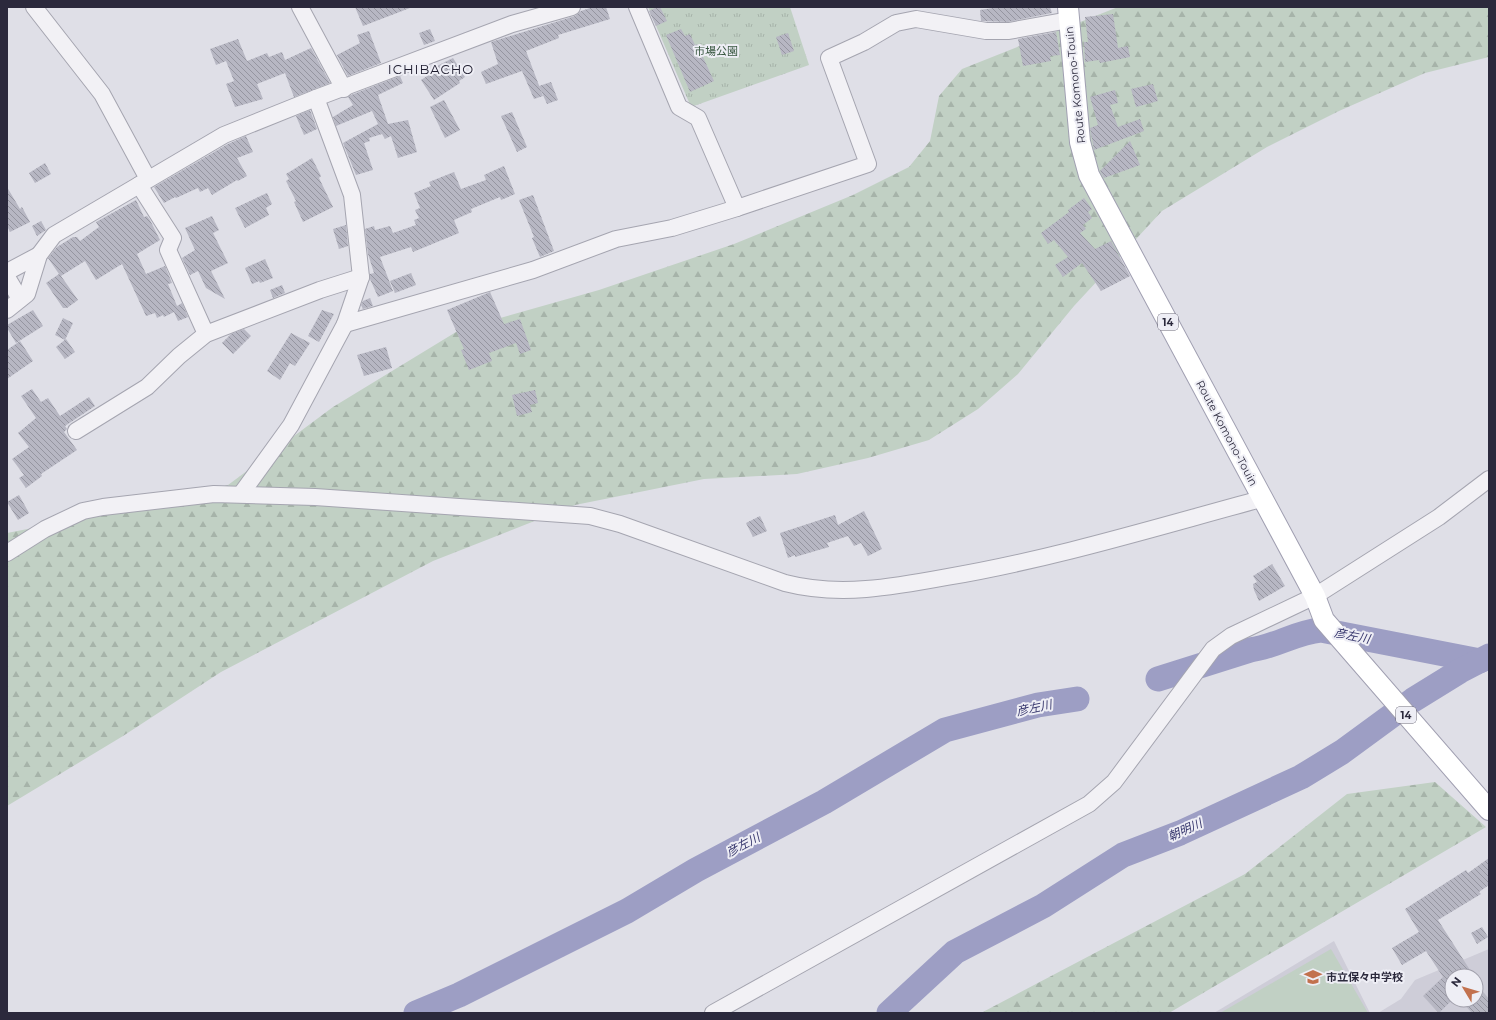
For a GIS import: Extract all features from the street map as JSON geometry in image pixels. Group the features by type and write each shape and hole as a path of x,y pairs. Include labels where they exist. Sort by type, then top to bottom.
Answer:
{"main road":[{"name":"Route Komono-Touin","path":"1068,14 1080,142 1088,175 1261,499 1315,596 1324,620 1489,810"}],"street":[{"path":"34,7 102,94 144,182 173,238 168,250 206,334"},
{"path":"300,7 344,89"},
{"path":"7,310 27,294 39,255 54,235 224,135 316,98 344,89 512,24 572,7"},
{"path":"637,7 679,106 698,118 737,208"},
{"path":"344,324 526,272 616,240 672,228 868,164 829,58 864,42 896,23 916,19 986,31 1009,31 1068,14"},
{"path":"241,494 291,425 344,324 362,277 352,195 316,98"},
{"path":"7,272 39,255"},
{"path":"7,276 20,299"},
{"path":"76,431 147,387 179,356 206,334 320,290 362,277"},
{"path":"713,1013 1089,804 1114,782 1213,649 1231,636 1315,596 1439,517 1489,479"},
{"path":"7,553 45,529 82,512 103,506 214,494 315,497 590,516 620,524 785,583 804,588 830,591 854,591 905,585 1008,567 1261,499"}],"shaded area":[{"name":"市立保々中学校","path":"1334,941 1370,1013 1214,1013"},
{"name":"市立保々中学校","path":"1489,949 1489,1013 1378,1013 1401,999 1415,980"}],"green space":[{"name":"市場公園","path":"648,7 790,7 809,65 691,107"},
{"path":"1118,7 1489,7 1489,57 1425,73 1339,111 1267,147 1162,211 1074,306 1018,374 978,409 929,440 868,458 797,474 704,479 575,505 433,561 221,672 123,736 7,806 7,533 162,503 228,485 333,407 461,329 599,290 734,244 853,195 909,167 930,141 939,96 962,69"},
{"path":"1435,782 1486,827 1169,1013 981,1013 1245,874 1347,794"},
{"name":"市立保々中学校","path":"1331,949 1368,1013 1220,1013"}],"building":[{"path":"355,7 410,7 410,8 363,26"},
{"path":"593,7 606,7 610,19 558,35 559,38 526,51 543,96 534,99 522,71 486,84 481,72 498,64 491,42 575,16 581,11"},
{"path":"660,7 667,21 656,26 649,11"},
{"path":"999,7 1050,7 1052,13 1008,22 981,21 980,10"},
{"path":"1113,14 1118,48 1128,46 1130,57 1100,63 1099,60 1085,62 1084,42 1088,42 1085,17"},
{"path":"430,29 435,41 424,45 419,33"},
{"path":"681,29 685,36 690,34 695,45 697,44 714,81 690,92 666,35"},
{"path":"369,31 381,63 348,76 337,55 360,43 357,35"},
{"path":"1056,32 1060,55 1050,56 1051,61 1023,66 1018,39"},
{"path":"788,33 794,51 782,55 776,37"},
{"path":"238,39 247,61 267,53 269,57 282,52 285,60 311,48 330,83 294,97 285,73 257,84 263,99 235,107 226,84 234,81 226,61 216,65 210,49"},
{"path":"453,58 465,77 459,81 460,83 434,100 421,80 435,71 433,68"},
{"path":"400,76 403,83 378,95 388,124 408,120 417,152 398,158 391,136 385,139 382,134 369,138 370,141 364,143 373,170 356,175 343,143 378,124 372,111 336,126 333,117 353,105 348,97 351,95"},
{"path":"551,82 558,100 547,104 539,86"},
{"path":"1153,84 1158,101 1136,107 1131,89"},
{"path":"1115,90 1118,103 1110,105 1118,127 1140,119 1144,131 1094,150 1090,128 1098,125 1090,97"},
{"path":"444,100 460,130 445,138 430,107"},
{"path":"310,110 317,129 304,135 296,116"},
{"path":"512,112 527,147 517,152 501,116"},
{"path":"246,136 253,152 237,158 247,176 238,181 237,180 212,195 208,188 200,192 198,188 164,203 154,187 228,144"},
{"path":"1130,141 1140,165 1104,178 1100,171"},
{"path":"312,158 321,176 319,178 333,207 303,222 294,202 296,201 286,181 289,179 286,174"},
{"path":"45,163 51,174 35,183 29,173"},
{"path":"504,166 515,194 501,200 500,197 471,209 472,212 454,220 459,233 413,252 411,247 380,257 393,291 378,297 370,279 370,274 374,273 368,254 365,229 374,226 375,230 390,226 393,233 416,225 414,220 419,218 415,210 420,208 414,193 431,186 429,182 454,172 461,189 486,180 484,175"},
{"path":"7,187 20,209 22,207 30,222 10,232 7,226"},
{"path":"267,193 272,204 266,208 269,215 245,228 235,208"},
{"path":"533,195 554,251 540,257 532,238 534,237 519,200"},
{"path":"1084,198 1092,209 1088,212 1092,218 1083,225 1086,229 1080,233 1095,249 1111,241 1130,276 1101,291 1082,263 1063,277 1055,265 1068,257 1054,240 1048,244 1041,233 1069,212 1068,210"},
{"path":"136,200 144,217 147,216 150,220 160,240 137,254 146,274 165,266 172,283 168,284 177,306 182,303 188,317 178,321 174,312 164,317 163,315 157,318 155,313 146,316 122,264 96,280 85,261 61,276 78,300 67,308 63,308 46,283 59,274 48,258 57,247 73,237 77,237 80,241 99,227 96,222"},
{"path":"212,216 219,230 213,233 228,263 211,271 225,299 206,288 198,271 190,275 182,258 195,250 185,228"},
{"path":"41,221 46,230 37,236 32,226"},
{"path":"346,225 348,246 339,249 333,229"},
{"path":"265,259 273,278 260,283 259,281 252,284 245,268"},
{"path":"411,273 416,285 395,293 390,281"},
{"path":"282,285 285,293 273,298 270,290"},
{"path":"490,292 504,324 520,319 531,350 520,354 516,343 489,353 492,361 469,370 461,350 464,349 447,310"},
{"path":"370,298 373,306 363,309 361,305 363,301"},
{"path":"33,310 43,326 16,343 7,328 7,325"},
{"path":"322,310 334,314 319,342 308,336"},
{"path":"63,318 73,323 65,340 55,335"},
{"path":"244,329 251,336 233,354 222,343 231,334"},
{"path":"291,333 310,343 295,366 290,363 280,380 267,371"},
{"path":"66,339 75,352 65,359 56,347"},
{"path":"20,341 33,361 7,379 7,350"},
{"path":"386,347 392,368 364,376 357,355"},
{"path":"32,389 41,402 48,398 60,416 89,397 95,406 65,426 67,429 64,432 77,450 41,474 42,476 26,488 19,478 24,475 12,459 29,447 18,433 36,418 21,396"},
{"path":"535,390 538,403 530,405 532,412 517,416 512,395"},
{"path":"19,495 29,513 18,520 7,502"},
{"path":"864,511 882,549 868,556 861,543 854,546 848,536 827,543 829,547 788,558 780,533 835,515 838,525"},
{"path":"760,516 767,531 753,537 746,523"},
{"path":"1272,564 1285,586 1259,601 1253,584 1257,582 1253,576"},
{"path":"1489,858 1489,885 1479,892 1481,894 1438,920 1469,968 1444,968 1444,1008 1439,1013 1423,996 1443,977 1426,951 1402,965 1392,948 1419,932 1405,909 1466,870 1468,873"},
{"path":"1482,927 1488,937 1477,944 1471,933"},
{"path":"1484,993 1489,999 1489,1013 1472,1013 1467,1008 1484,1008"}],"waterway":[{"name":"彦左川","path":"1158,679 1250,650 1268,646 1312,631 1321,630 1480,661"},
{"name":"朝明川","path":"889,1013 955,952 1043,906 1123,855 1180,833 1301,777 1342,752 1413,700 1460,671 1489,656"},
{"name":"彦左川","path":"416,1013 459,995 627,911 696,870 824,802 945,730 1038,705 1077,699"}],"place":[{"name":"市立保々中学校","path":"1313,977"}],"district":[{"name":"ICHIBACHO","path":"431,69"}]}
